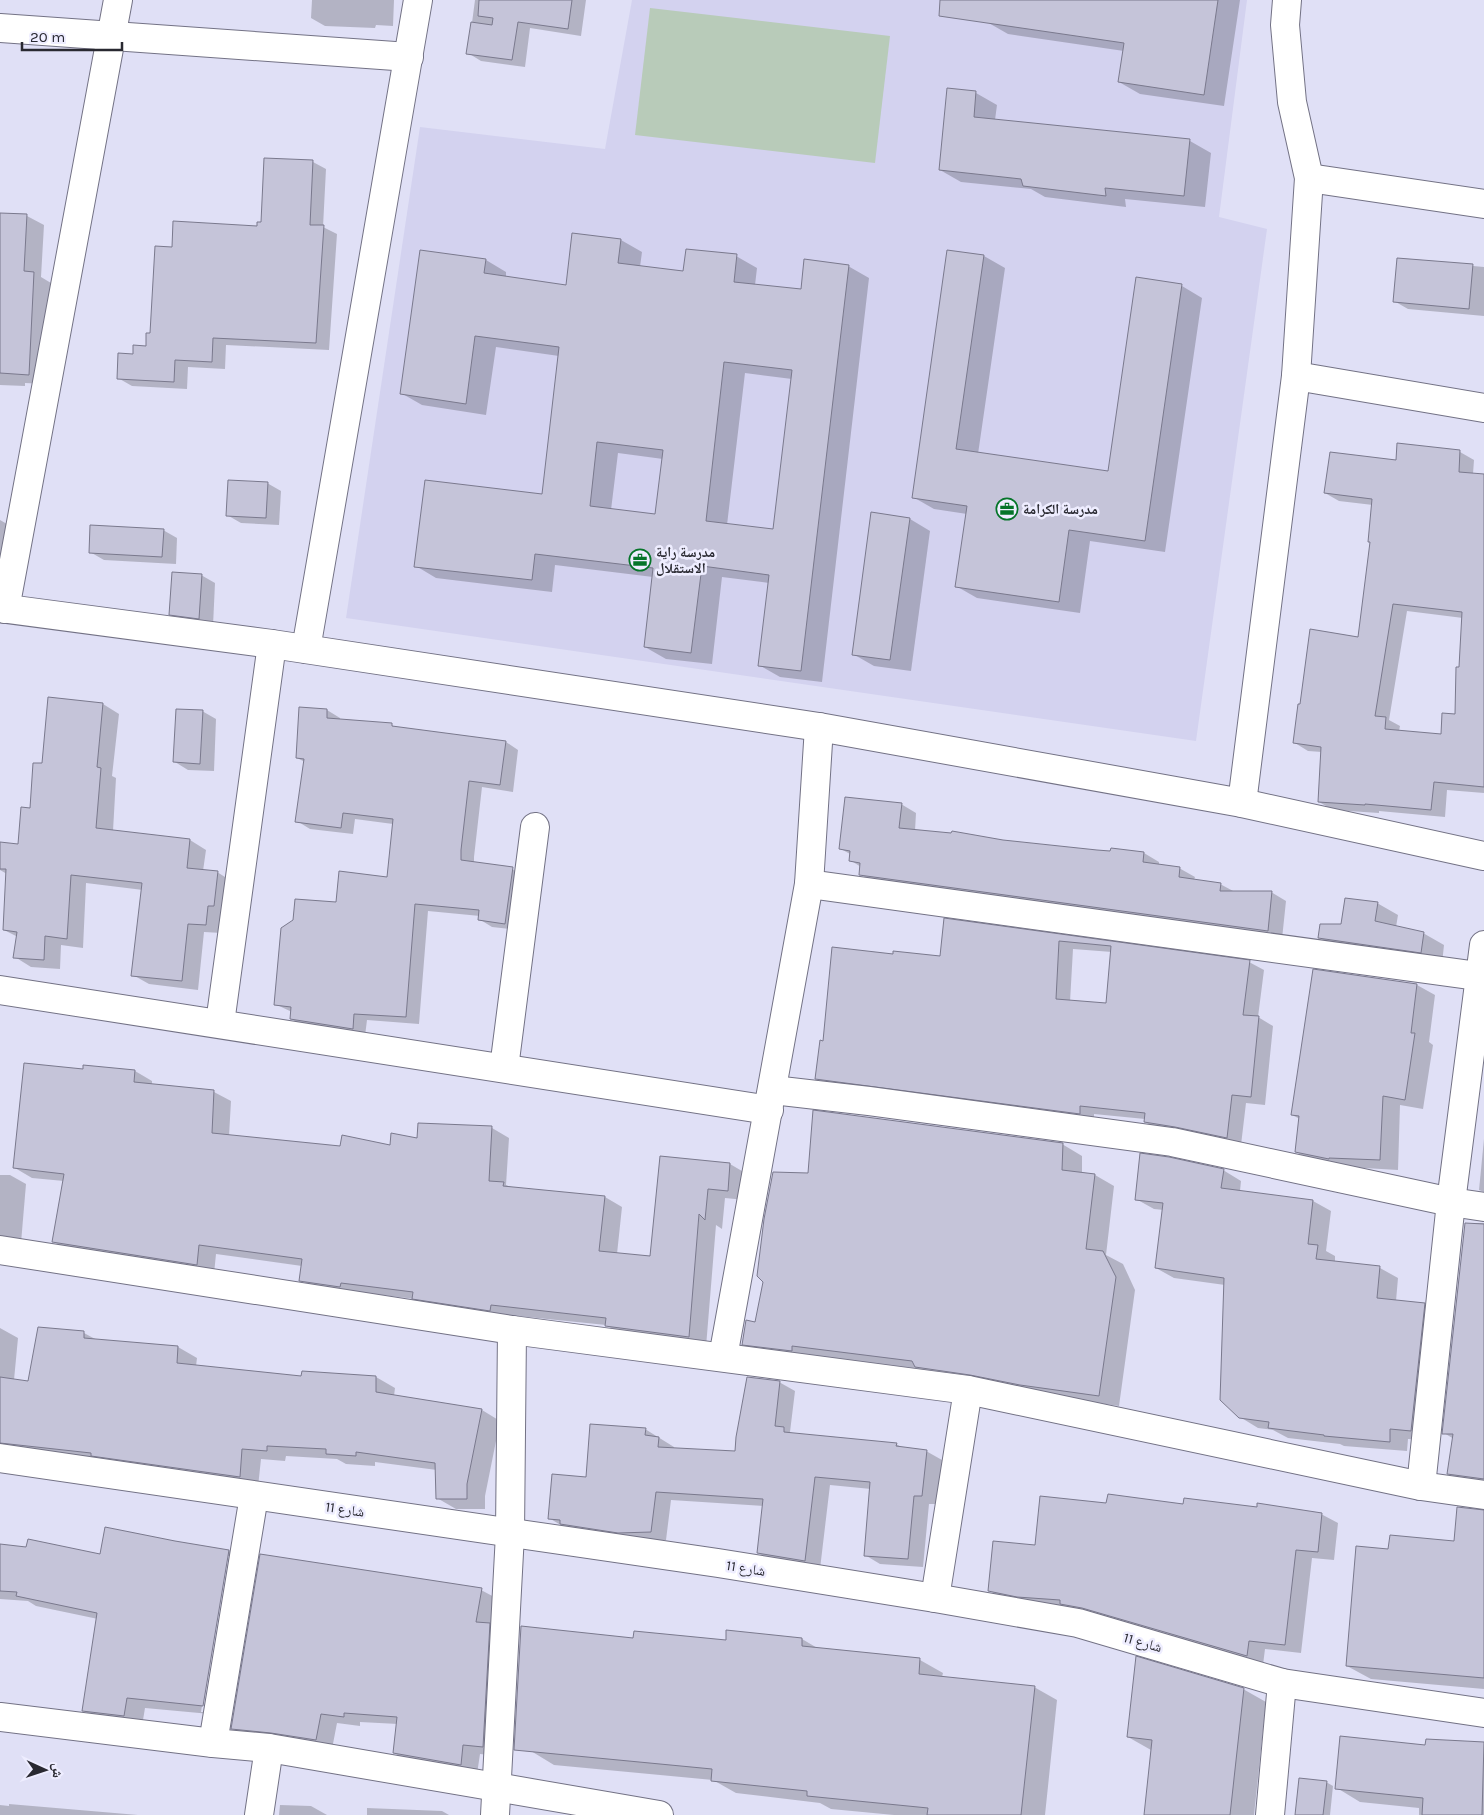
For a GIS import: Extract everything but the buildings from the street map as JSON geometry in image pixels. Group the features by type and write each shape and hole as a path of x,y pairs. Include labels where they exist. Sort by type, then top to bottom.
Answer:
{"street":[{"path":"118,0 3,609 272,644 820,726 1242,803 1484,856"},
{"path":"306,649 418,0"},
{"path":"1242,803 1296,376 1310,178 1292,102 1285,25 1287,0"},
{"path":"0,28 409,57"},
{"path":"1310,178 1484,204"},
{"path":"1296,376 1484,408"},
{"path":"220,1023 272,644"},
{"path":"723,1357 809,884 820,726"},
{"path":"504,1068 535,827"},
{"path":"809,884 1482,976"},
{"path":"1421,1486 1451,1202 1482,976 1484,945"},
{"path":"0,990 504,1068 771,1100 869,1101 1172,1142 1451,1202 1484,1207"},
{"path":"0,1250 512,1330 968,1390 1421,1486 1484,1495"},
{"path":"495,1815 510,1534 512,1330"},
{"path":"935,1598 968,1390"},
{"name":"شارع 11","path":"0,1458 718,1563 935,1598 1078,1624 1282,1683 1484,1713"},
{"path":"213,1743 254,1496"},
{"path":"1270,1815 1282,1683"},
{"path":"0,1717 269,1748 658,1815"},
{"path":"259,1815 269,1748"}],"shaded area":[{"path":"632,0 1247,0 1219,217 1267,229 1196,741 346,618 420,127 605,149"}],"green space":[{"path":"650,8 890,36 875,163 635,135"}],"place":[{"name":"مدرسة الكرامة","path":"1007,509"},
{"name":"مدرسة راية الاستقلال","path":"640,560"}]}
